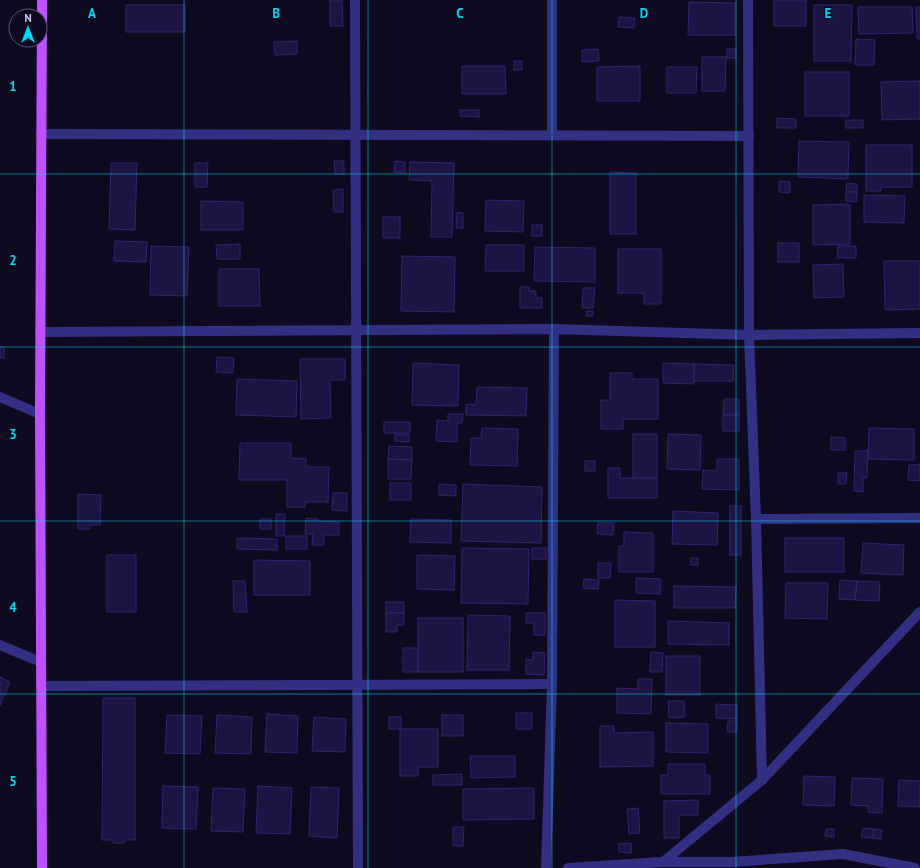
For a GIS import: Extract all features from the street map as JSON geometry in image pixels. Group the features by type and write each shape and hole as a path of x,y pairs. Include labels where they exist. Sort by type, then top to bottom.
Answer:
{"main road":[{"path":"42,0 40,332 42,868"}],"street":[{"path":"355,0 358,868"},
{"path":"552,0 552,135"},
{"path":"748,0 749,335 756,519 762,780"},
{"path":"41,134 749,136"},
{"path":"40,332 554,329 749,335 920,333"},
{"path":"546,868 552,684 554,329"},
{"path":"0,397 40,414"},
{"path":"756,519 920,518"},
{"path":"663,862 762,780 920,612"},
{"path":"0,645 41,662"},
{"path":"41,686 552,684"},
{"path":"568,868 663,862 732,865 843,854 915,868"}],"building":[{"path":"330,0 342,0 343,26 330,26"},
{"path":"774,0 806,0 806,26 774,26"},
{"path":"689,2 735,3 735,35 688,35"},
{"path":"126,5 185,5 185,32 126,32"},
{"path":"814,5 852,5 851,61 814,61"},
{"path":"858,7 912,7 913,33 859,34"},
{"path":"916,7 920,7 920,39 917,39"},
{"path":"619,17 635,18 634,28 618,27"},
{"path":"856,39 875,40 874,65 855,65"},
{"path":"297,41 297,54 275,55 274,42"},
{"path":"598,49 599,61 582,62 582,50"},
{"path":"727,49 736,49 736,58 727,58"},
{"path":"702,57 726,57 725,91 702,91"},
{"path":"514,61 522,61 522,70 514,70"},
{"path":"462,66 505,66 506,94 462,94"},
{"path":"640,66 640,101 597,101 597,67"},
{"path":"667,67 697,67 696,93 667,93"},
{"path":"805,72 849,72 849,116 805,116"},
{"path":"920,81 920,119 882,120 881,82"},
{"path":"460,110 479,110 479,117 460,116"},
{"path":"777,118 796,119 796,128 777,128"},
{"path":"846,120 863,120 863,128 845,128"},
{"path":"799,141 849,142 848,179 798,177"},
{"path":"866,145 912,145 912,187 881,187 881,191 866,191"},
{"path":"334,161 344,161 344,174 335,174"},
{"path":"395,161 405,162 405,173 394,172"},
{"path":"410,162 454,163 452,237 431,237 432,181 409,180"},
{"path":"111,163 137,163 135,230 109,229"},
{"path":"195,163 208,163 207,187 195,187"},
{"path":"610,172 636,173 636,234 610,234"},
{"path":"779,181 790,182 790,193 779,192"},
{"path":"847,183 857,184 857,192 846,192"},
{"path":"343,189 343,212 334,212 333,190"},
{"path":"846,192 857,192 857,202 846,201"},
{"path":"864,195 905,196 904,223 864,222"},
{"path":"486,200 524,201 523,232 485,231"},
{"path":"201,201 243,202 243,230 201,230"},
{"path":"850,204 850,244 813,245 813,205"},
{"path":"457,212 463,213 463,228 456,228"},
{"path":"383,217 400,217 400,238 383,238"},
{"path":"532,225 542,225 542,236 532,236"},
{"path":"115,241 147,242 146,262 114,261"},
{"path":"778,243 799,243 799,262 778,262"},
{"path":"240,244 240,259 217,259 216,245"},
{"path":"486,245 524,245 524,271 485,271"},
{"path":"151,246 189,247 187,296 150,295"},
{"path":"838,246 856,246 856,258 837,258"},
{"path":"535,247 595,248 595,282 534,281"},
{"path":"618,249 661,249 661,304 644,304 644,293 618,293"},
{"path":"402,256 455,257 454,312 401,311"},
{"path":"884,261 920,261 920,309 885,310"},
{"path":"843,264 844,297 814,298 813,265"},
{"path":"219,269 259,269 260,306 219,306"},
{"path":"520,287 529,287 529,291 536,291 536,298 542,298 542,308 520,308"},
{"path":"583,288 595,288 593,308 582,308"},
{"path":"587,311 593,311 593,316 586,316"},
{"path":"0,347 4,347 4,358 0,358"},
{"path":"217,357 234,358 233,373 216,372"},
{"path":"300,359 345,359 345,380 330,380 331,418 301,419"},
{"path":"413,363 459,365 458,406 412,405"},
{"path":"663,363 694,364 694,384 663,383"},
{"path":"694,364 734,365 733,381 694,381"},
{"path":"610,373 632,373 632,379 658,379 658,419 623,419 623,429 601,429 601,400 610,400"},
{"path":"237,379 297,381 296,417 236,415"},
{"path":"477,387 527,388 526,416 466,415 466,404 476,405"},
{"path":"724,399 739,399 739,415 723,415"},
{"path":"448,414 463,414 462,423 457,423 457,442 436,441 437,420 448,421"},
{"path":"723,415 739,415 739,431 723,431"},
{"path":"384,422 410,422 410,433 384,433"},
{"path":"482,428 518,429 517,466 470,465 471,438 481,438"},
{"path":"869,428 914,429 914,460 868,459"},
{"path":"395,434 409,435 409,442 395,441"},
{"path":"633,434 657,434 657,478 633,478"},
{"path":"668,434 701,435 700,470 667,469"},
{"path":"831,437 845,438 845,450 831,450"},
{"path":"240,443 291,443 291,458 306,459 306,467 329,467 328,502 305,502 305,507 287,507 287,480 239,480"},
{"path":"389,446 412,447 412,460 388,459"},
{"path":"855,451 868,451 867,478 863,478 863,492 854,491"},
{"path":"388,459 412,460 411,479 388,479"},
{"path":"717,459 739,459 739,490 702,489 703,470 717,471"},
{"path":"585,461 595,461 595,471 585,471"},
{"path":"909,464 920,465 920,481 908,480"},
{"path":"608,468 620,468 620,478 657,478 657,498 608,498"},
{"path":"838,473 847,473 846,484 838,484"},
{"path":"390,483 411,483 411,500 390,500"},
{"path":"439,484 456,485 456,496 439,495"},
{"path":"463,484 542,487 541,543 461,541"},
{"path":"333,493 347,493 347,511 332,510"},
{"path":"78,494 101,495 100,525 90,525 90,529 78,529"},
{"path":"730,506 741,506 741,555 730,555"},
{"path":"673,511 718,513 717,545 672,544"},
{"path":"276,514 285,514 284,536 276,536"},
{"path":"306,518 318,519 318,521 339,522 339,535 324,535 324,545 312,545 313,534 305,534"},
{"path":"260,519 271,519 271,529 260,529"},
{"path":"411,519 451,520 451,543 410,542"},
{"path":"598,523 614,523 613,535 597,534"},
{"path":"624,532 653,533 653,572 619,572 619,546 624,546"},
{"path":"286,536 307,536 307,549 286,549"},
{"path":"237,538 277,539 277,550 237,549"},
{"path":"785,538 844,538 844,572 785,572"},
{"path":"863,543 904,545 903,575 861,573"},
{"path":"462,548 529,549 528,604 461,603"},
{"path":"532,548 546,548 546,559 532,559"},
{"path":"107,555 136,555 136,612 107,612"},
{"path":"417,555 455,556 454,590 417,589"},
{"path":"691,558 698,558 698,565 690,565"},
{"path":"254,560 310,561 310,595 254,595"},
{"path":"598,563 611,563 610,578 598,578"},
{"path":"636,578 661,579 660,594 636,593"},
{"path":"584,579 599,580 598,589 583,588"},
{"path":"840,580 857,581 855,600 839,599"},
{"path":"233,581 245,581 247,612 234,612"},
{"path":"857,581 880,582 879,601 855,600"},
{"path":"786,583 828,583 827,619 785,618"},
{"path":"674,586 736,587 735,608 674,608"},
{"path":"615,600 655,601 655,647 615,647"},
{"path":"386,602 404,602 404,613 386,613"},
{"path":"386,613 404,613 404,625 397,625 397,632 386,632"},
{"path":"526,613 545,613 545,635 534,635 534,623 526,623"},
{"path":"468,615 510,616 509,670 467,670"},
{"path":"418,618 463,618 463,672 418,672"},
{"path":"668,621 729,623 729,645 668,644"},
{"path":"403,648 418,648 418,672 403,672"},
{"path":"533,652 545,653 544,675 526,674 526,659 533,660"},
{"path":"651,652 663,653 662,672 650,672"},
{"path":"666,656 700,656 700,695 666,695"},
{"path":"0,677 10,682 0,706"},
{"path":"638,679 652,679 651,714 617,713 617,688 638,689"},
{"path":"103,698 135,698 135,840 124,840 124,843 113,843 113,840 102,840"},
{"path":"668,701 684,701 685,717 669,718"},
{"path":"716,704 737,705 737,719 716,718"},
{"path":"516,713 532,713 532,729 516,729"},
{"path":"267,714 298,716 297,753 265,752"},
{"path":"167,715 202,716 200,754 165,753"},
{"path":"217,715 252,717 251,754 215,753"},
{"path":"442,715 463,715 463,736 442,736"},
{"path":"314,717 346,719 345,752 312,751"},
{"path":"389,717 401,717 401,729 389,729"},
{"path":"728,721 737,721 737,732 727,732"},
{"path":"666,723 708,724 708,753 666,752"},
{"path":"600,726 614,726 614,733 653,732 653,766 600,767"},
{"path":"400,729 438,729 438,767 418,767 418,776 400,776"},
{"path":"470,756 515,756 515,777 471,778"},
{"path":"668,764 705,764 705,775 710,775 710,794 661,794 661,775 668,775"},
{"path":"462,774 462,785 433,785 433,775"},
{"path":"804,776 835,777 834,806 803,805"},
{"path":"852,778 883,779 882,813 868,812 868,806 851,805"},
{"path":"899,780 920,781 920,807 898,806"},
{"path":"163,786 198,787 196,829 162,828"},
{"path":"258,786 292,788 290,834 256,833"},
{"path":"311,787 339,788 337,838 309,836"},
{"path":"213,788 245,789 243,832 211,831"},
{"path":"534,788 534,819 463,820 463,789"},
{"path":"698,800 698,815 679,815 679,838 664,838 664,801"},
{"path":"638,808 640,833 629,834 627,809"},
{"path":"453,827 464,827 463,846 453,846"},
{"path":"863,828 874,829 873,838 861,837"},
{"path":"826,829 834,829 834,837 825,836"},
{"path":"874,829 882,830 881,839 873,838"},
{"path":"619,843 632,844 631,853 619,852"}]}
